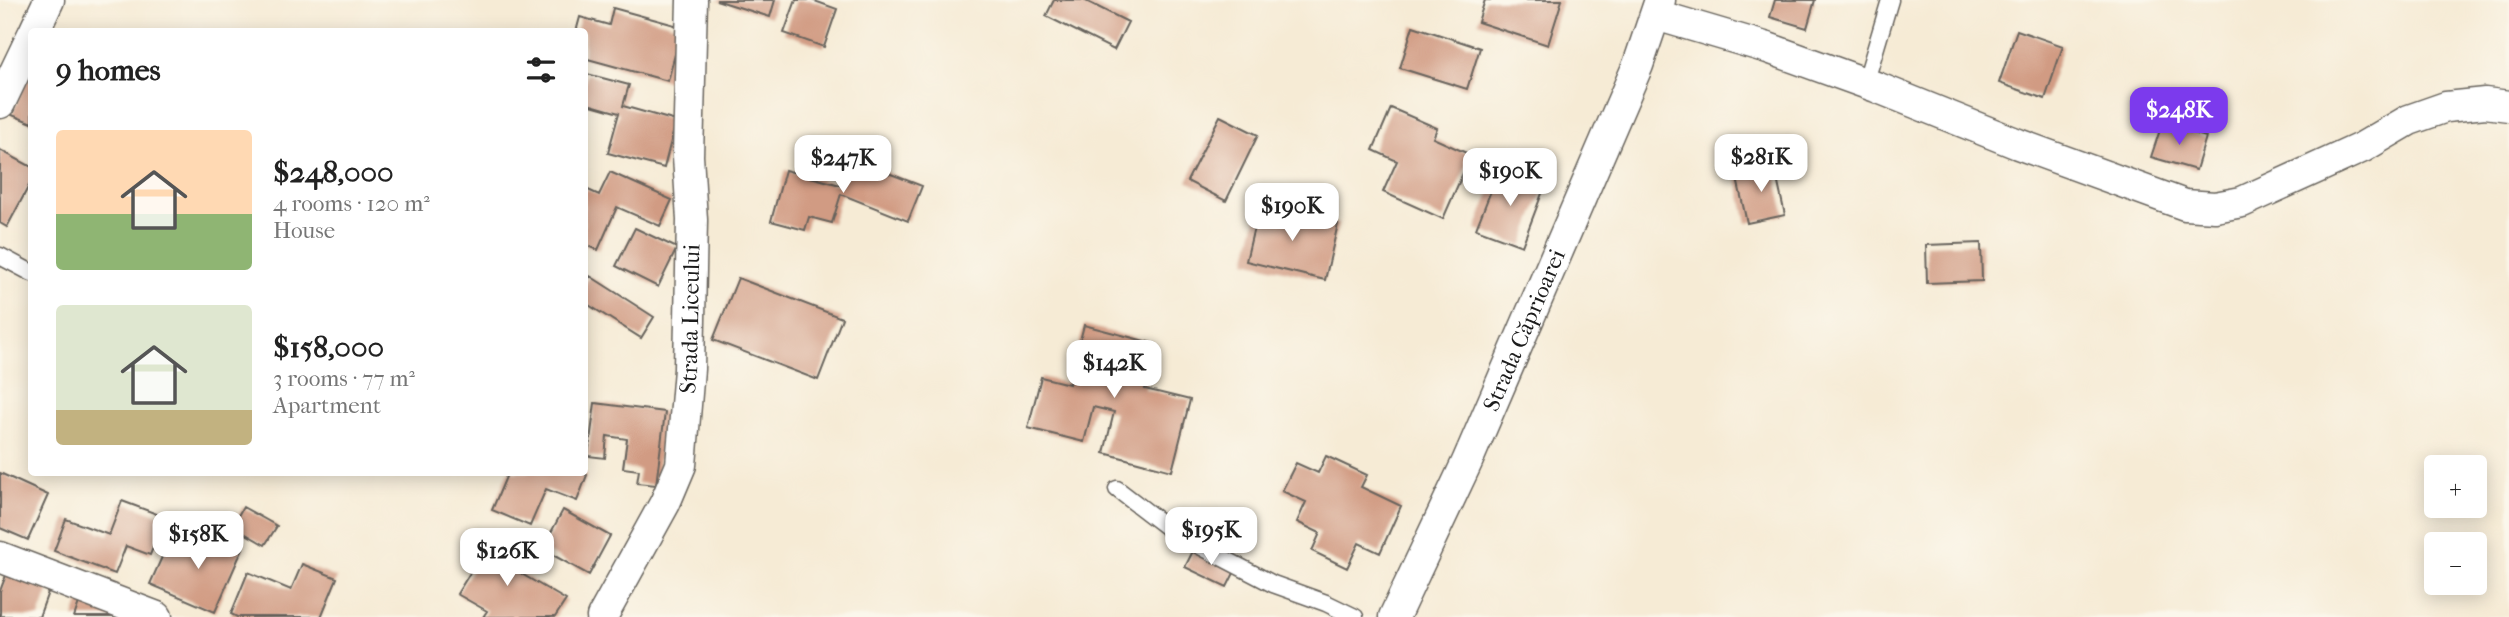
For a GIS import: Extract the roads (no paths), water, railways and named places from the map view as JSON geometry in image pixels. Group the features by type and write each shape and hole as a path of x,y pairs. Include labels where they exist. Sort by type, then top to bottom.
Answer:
{"street":[{"path":"36,28 48,0"},
{"name":"Strada Liceului","path":"601,617 665,503 681,465 690,355 692,220 688,156 692,0"},
{"path":"1658,7 2185,205 2215,206 2242,202 2363,147 2409,120 2446,107 2485,103 2509,106"},
{"name":"Strada Căprioarei","path":"1394,617 1467,462 1638,65 1658,7"},
{"path":"0,103 28,44"},
{"path":"0,557 157,617"}],"lane":[{"path":"1865,84 1890,0"},
{"path":"0,256 28,271"},
{"path":"1117,489 1173,532 1273,584 1326,603 1354,617"}]}
